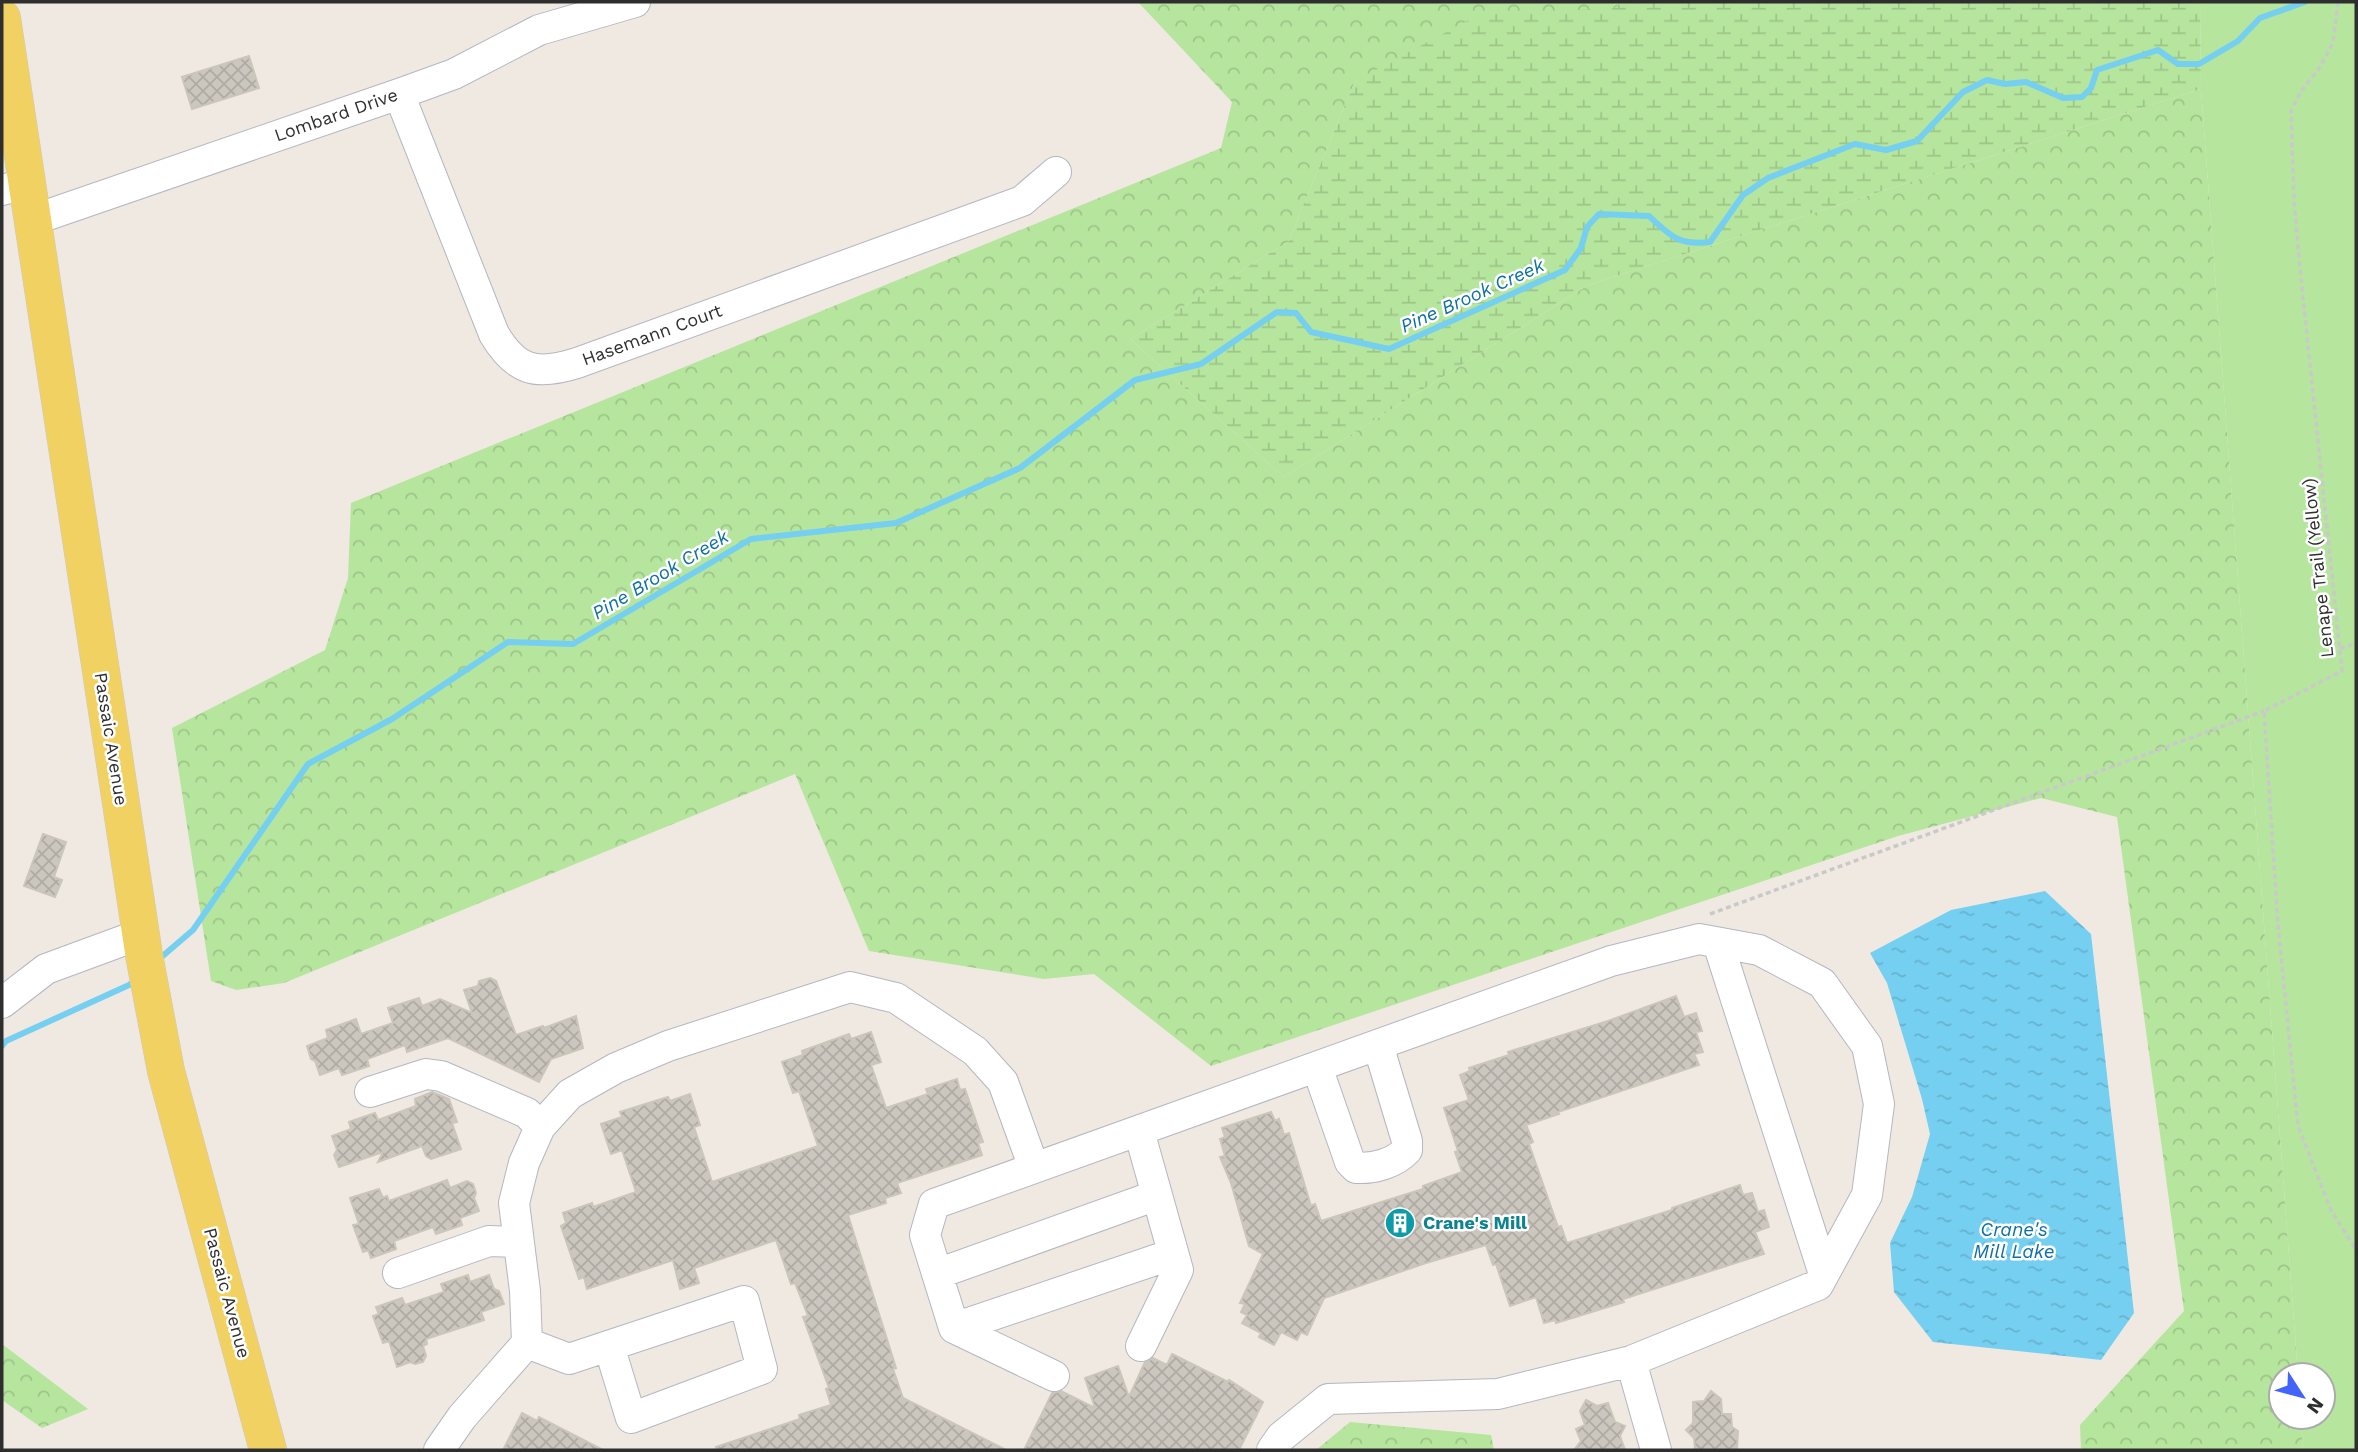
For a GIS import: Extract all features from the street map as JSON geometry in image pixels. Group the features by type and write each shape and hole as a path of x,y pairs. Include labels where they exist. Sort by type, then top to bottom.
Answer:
{"main road":[{"name":"Passaic Avenue","path":"2,18 15,187 33,220 152,1000 166,1071 268,1450"}],"street":[{"name":"Lombard Drive","path":"33,220 454,74 539,30 635,2"},
{"name":"Hasemann Court","path":"399,94 494,334 514,362 541,370 577,363 1022,201 1056,172"},
{"path":"1708,941 1824,1274"},
{"path":"1054,1376 954,1328 925,1236 934,1204 1611,961 1708,941 1759,950 1822,983 1867,1046 1879,1104 1867,1195 1818,1285 1631,1361 1498,1394 1328,1399 1280,1437 1272,1450"},
{"path":"2,1003 46,969 142,945"},
{"path":"439,1450 462,1417 527,1343 525,1291 514,1203 524,1163 540,1127 570,1094 616,1068 668,1046 850,987 896,998 975,1051 1003,1082 1034,1168"},
{"path":"1317,1067 1350,1162 1356,1168 1367,1168 1399,1158 1407,1150 1407,1141 1378,1045"},
{"path":"370,1092 426,1074 441,1076 527,1113 540,1127"},
{"path":"1139,1131 1178,1270 1141,1346"},
{"path":"937,1274 1157,1195"},
{"path":"398,1272 489,1241 517,1242"},
{"path":"954,1328 1173,1254"},
{"path":"527,1343 569,1359 744,1301 762,1369 631,1418 610,1346"},
{"path":"1631,1361 1656,1450"}],"path":[{"name":"Lenape Trail (Yellow)","path":"2264,711 2342,671 2300,269 2291,111 2333,43 2338,2"},
{"path":"2340,649 2356,643"},
{"path":"1708,941 1699,918 2264,711 2278,925 2298,1126 2331,1210 2356,1250"}],"green space":[{"path":"1138,2 1622,2 1615,8 1355,81 1288,242 1130,339 1284,477 1588,285 2201,89 2297,1361 2267,1361 2267,1431 2302,1431 2303,1450 2081,1450 2080,1425 2184,1311 2117,817 2041,798 1898,836 1211,1066 1094,974 1044,979 869,951 795,774 284,983 236,990 211,981 172,728 325,650 348,578 351,503 1221,148 1232,102"},
{"path":"1622,2 2200,2 2201,89 1588,285 1284,477 1130,339 1288,242 1355,81 1478,15 1615,8"},
{"path":"2200,2 2356,2 2356,1450 2303,1450 2302,1431 2337,1431 2337,1361 2297,1361 2201,89"},
{"path":"2,1344 88,1409 42,1428 2,1400"},
{"path":"1350,1422 1491,1435 1494,1450 1316,1450"}],"water":[{"name":"Crane's Mill Lake","path":"2045,891 2091,934 2134,1313 2101,1360 1933,1342 1894,1292 1890,1243 1912,1197 1930,1134 1887,983 1870,953 1951,910"}],"building":[{"path":"249,56 259,88 192,109 182,77"},
{"path":"43,834 66,842 54,877 62,880 55,897 24,886"},
{"path":"490,978 496,981 516,1035 576,1016 583,1048 551,1059 539,1082 448,1038 407,1052 405,1045 367,1059 369,1066 342,1075 339,1068 320,1075 315,1061 311,1059 307,1046 328,1038 326,1030 356,1019 361,1034 393,1023 388,1008 419,998 422,1006 440,999 472,1013 464,990 478,986 479,981"},
{"name":"Crane's Mill","path":"1676,996 1684,1017 1696,1013 1702,1031 1696,1032 1703,1052 1694,1054 1699,1065 1526,1125 1533,1142 1529,1144 1558,1227 1561,1226 1567,1243 1740,1185 1743,1195 1752,1193 1758,1212 1764,1210 1769,1227 1755,1232 1764,1254 1623,1299 1624,1302 1556,1323 1555,1320 1544,1323 1536,1297 1510,1306 1496,1264 1493,1265 1486,1245 1324,1298 1307,1335 1301,1332 1297,1340 1281,1332 1274,1345 1259,1337 1261,1333 1242,1323 1247,1315 1241,1312 1245,1304 1240,1303 1263,1254 1249,1246 1231,1183 1220,1157 1225,1156 1220,1139 1225,1137 1222,1128 1271,1112 1275,1121 1279,1119 1284,1135 1289,1133 1311,1206 1315,1204 1321,1221 1423,1189 1423,1186 1462,1172 1444,1108 1469,1100 1460,1075 1470,1071 1469,1068 1509,1055 1508,1052 1608,1021"},
{"path":"871,1032 881,1062 871,1065 886,1108 928,1094 926,1089 957,1079 960,1090 965,1089 983,1142 978,1143 982,1155 897,1183 901,1193 885,1198 886,1203 848,1215 896,1368 893,1369 903,1398 1006,1450 717,1450 716,1447 800,1419 799,1415 831,1405 826,1389 829,1388 803,1317 808,1316 795,1283 791,1284 776,1240 694,1268 699,1283 680,1289 673,1260 587,1289 584,1277 579,1279 561,1226 566,1223 563,1213 592,1203 593,1207 636,1192 622,1150 611,1154 601,1124 622,1117 620,1112 668,1097 670,1101 690,1094 700,1125 694,1127 712,1182 818,1146 799,1091 793,1093 782,1062 803,1055 802,1051 849,1034 851,1039"},
{"path":"432,1092 449,1099 457,1122 452,1123 461,1149 431,1159 426,1156 422,1146 378,1162 383,1152 339,1167 334,1155 337,1150 332,1136 351,1129 349,1122 375,1113 378,1120 416,1106 415,1099"},
{"path":"447,1180 450,1188 467,1181 473,1184 479,1211 460,1218 462,1225 436,1234 433,1227 394,1241 396,1249 371,1258 368,1250 363,1252 353,1225 359,1224 350,1198 379,1189 383,1198 387,1196 389,1201"},
{"path":"468,1275 470,1282 489,1275 504,1304 481,1312 484,1320 426,1339 427,1344 423,1346 426,1356 423,1362 410,1362 397,1367 389,1341 383,1343 373,1316 379,1314 376,1307 402,1298 405,1305 444,1292 441,1284"},
{"path":"1172,1354 1228,1382 1229,1380 1263,1402 1239,1450 1024,1450 1052,1393 1061,1391 1095,1408 1085,1378 1118,1366 1129,1397 1145,1362 1153,1358 1167,1365"},
{"path":"1711,1391 1721,1399 1722,1414 1731,1414 1732,1427 1738,1431 1737,1450 1695,1450 1694,1438 1686,1430 1693,1423 1693,1402 1704,1401"},
{"path":"1586,1400 1597,1406 1608,1403 1615,1422 1625,1426 1620,1436 1625,1450 1574,1450 1581,1441 1576,1429 1585,1425 1580,1411"},
{"path":"522,1413 537,1421 539,1417 603,1450 503,1450"}],"waterway":[{"name":"Pine Brook Creek","path":"158,960 193,930 308,764 392,719 508,642 573,644 751,539 896,523 1020,468 1135,380 1201,364 1277,312 1296,313 1311,332 1389,349 1565,270 1581,248 1587,227 1599,214 1649,216 1663,229 1683,241 1710,242 1743,195 1768,178 1855,144 1886,150 1917,141 1963,92 1987,80 2005,84 2026,82 2063,98 2082,97 2091,88 2097,70 2158,50 2178,64 2199,64 2238,41 2260,18 2305,2"},
{"name":"Pine Brook Creek","path":"2,1046 6,1041 137,979"}],"place":[{"name":"Crane's Mill","path":"1400,1223"}]}
